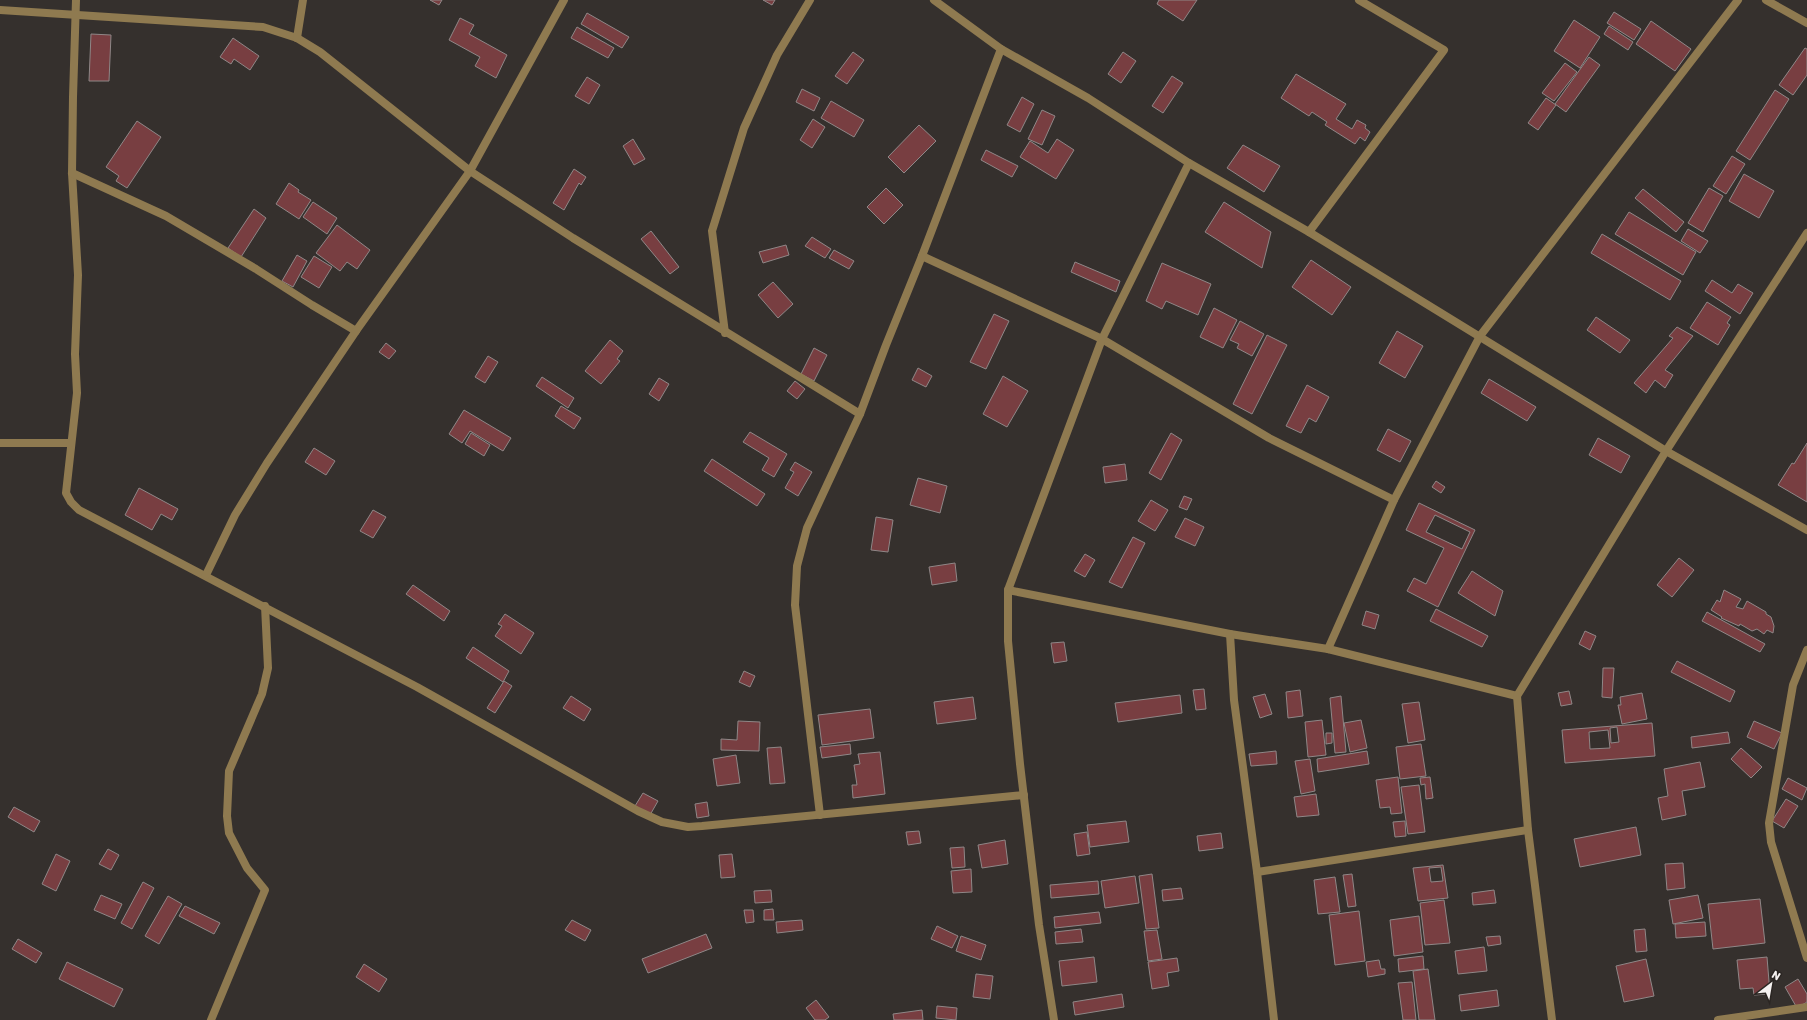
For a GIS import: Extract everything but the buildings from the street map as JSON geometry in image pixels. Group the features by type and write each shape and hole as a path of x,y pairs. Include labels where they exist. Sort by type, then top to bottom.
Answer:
{"street":[{"path":"76,0 72,173 78,275 75,354 77,393 70,443 66,493 71,502 79,510 265,606 417,687 621,802 662,822 688,827 702,826 1024,795"},
{"path":"297,38 303,0"},
{"path":"206,576 235,514 267,463 356,331 470,171 564,0"},
{"path":"725,332 712,231 744,128 777,55 810,0"},
{"path":"934,0 1001,49 1088,98 1189,163 1309,232 1666,451 1807,530"},
{"path":"1309,232 1444,50 1359,0"},
{"path":"1328,649 1394,500 1480,336 1738,0"},
{"path":"1766,0 1807,23"},
{"path":"0,10 263,27 297,38 320,52 470,171 573,238 860,414"},
{"path":"820,815 795,605 797,566 807,528 860,414 1001,49"},
{"path":"1054,1020 1039,925 1024,795 1008,640 1008,590 1102,340 1189,163"},
{"path":"72,173 166,216 256,269 356,331"},
{"path":"1552,1020 1528,830 1517,696 1666,451 1807,233"},
{"path":"922,256 1102,340 1269,438 1394,500"},
{"path":"0,444 70,443"},
{"path":"1008,590 1230,634 1328,649 1517,696"},
{"path":"211,1020 265,890 247,868 229,834 227,816 229,771 262,694 268,668 265,606"},
{"path":"1230,634 1234,700 1257,872 1274,1020"},
{"path":"1807,650 1793,685 1769,824 1772,842 1807,958"},
{"path":"1257,872 1528,830"},
{"path":"1718,1020 1807,1007"}]}
